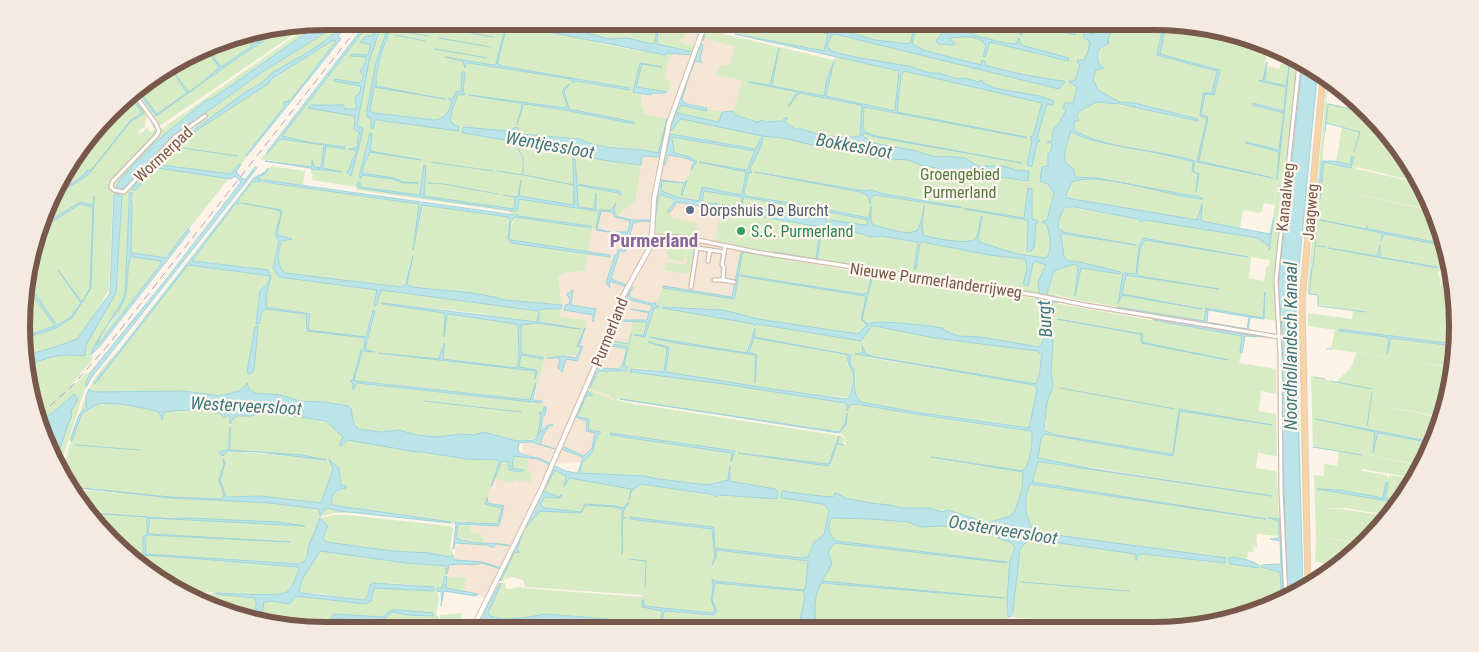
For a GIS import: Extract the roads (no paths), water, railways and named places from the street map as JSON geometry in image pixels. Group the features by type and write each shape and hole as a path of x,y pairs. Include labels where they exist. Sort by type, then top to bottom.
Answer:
{"main road":[{"name":"Jaagweg","path":"1308,578 1302,300 1323,84"}],"street":[{"name":"Purmerland","path":"476,622 552,465 629,286 648,252 652,236 656,189 669,123 703,30"},
{"name":"Kanaalweg","path":"1286,590 1276,280 1299,69"},
{"name":"Wormerpad","path":"137,98 159,131 111,184 112,188 122,192 175,137 205,116"},
{"name":"Nieuwe Purmerlanderrijweg","path":"652,236 671,236 875,272 1044,297 1279,337"},
{"path":"691,287 698,241"},
{"path":"723,280 725,247"},
{"path":"697,248 724,252"},
{"path":"708,261 710,250"},
{"path":"714,280 734,282"}],"water":[{"path":"329,30 267,69 178,132 123,189 116,189 119,181 153,144 205,101 213,98 309,31"},
{"path":"338,30 344,30 338,36 341,39 247,156 284,107 284,102 290,101 336,41 333,40 272,79 268,84 188,136 177,146 183,149 174,149 162,163 161,165 231,174 239,164 241,165 236,172 243,179 246,179 255,167 257,168 91,378 86,387 90,373 164,282 241,182 235,176 231,179 157,168 135,190 132,190 133,186 179,141 269,77 270,74 300,57"},
{"path":"361,30 364,30 282,136 307,142 345,147 345,149 326,146 323,166 324,168 342,172 313,170 265,161 312,167 312,160 314,167 321,168 324,145 280,139 267,154"},
{"path":"375,30 380,30 369,61 357,126 363,128 351,176 346,171 349,171 356,153 355,150 349,149 357,148 359,132 354,129 355,116 308,108 311,105 343,105 345,109 357,109 355,98 360,93 361,86 334,81 334,79 359,83 362,81 363,75 360,71 365,64 366,57 350,56 351,54 368,55 371,45 360,42 366,36 373,36"},
{"path":"387,30 390,30 379,61 376,86 445,99 374,87 370,111 434,120 446,114 452,101 448,99 453,99 456,92 461,91 462,72 465,72 463,92 465,93 464,95 458,94 450,120 459,127 458,131 377,120 375,120 373,129 371,128 371,118 367,117 367,110 376,62"},
{"path":"506,30 498,61 498,64 502,66 629,88 629,90 576,81 573,83 571,79 469,63 466,63 465,68 463,61 445,57 496,64"},
{"path":"538,30 575,30 609,39 627,38 652,44 658,30 657,44 693,52 691,55 667,53 665,55"},
{"name":"Bokkesloot","path":"814,30 840,30 875,40 909,44 913,30 916,30 912,44 926,51 981,65 982,60 985,61 985,65 995,68 1065,82 1059,89 835,34 831,36 827,46 831,51 855,57 908,66 957,79 965,78 978,82 982,80 983,83 994,88 1040,96 1054,101 1053,105 1047,104 1037,138 1040,141 1037,142 1032,167 1027,165 1032,141 1030,137 1033,136 1042,103 904,71 901,75 897,112 1027,138 864,107 863,129 865,132 876,136 1022,163 875,137 863,133 863,136 873,143 912,150 936,157 965,158 978,166 1003,166 1029,171 1028,181 959,171 948,173 908,160 873,158 855,152 816,146 783,138 762,136 682,119 670,131 697,55 695,54 701,43 703,45 700,59 702,62 695,61 682,100 687,104 707,108 706,111 681,105 677,113 719,122 722,112 733,111 735,115 757,122 763,120 765,122 782,121 786,117 785,122 795,129 842,138 860,136 861,105 799,93 788,107 797,92 748,82 770,85 779,48 772,86 824,96 827,79 834,61 826,96 895,111 899,71 735,34 824,51 828,34"},
{"path":"941,30 964,32 966,30 992,30 972,33 1004,43 1016,44 1019,38 1021,45 1069,58 1068,61 990,42 985,57 983,57 986,46 980,40 971,37 961,37 951,38 950,40 955,43 954,45 938,44 936,41 942,33"},
{"path":"1053,30 1076,30 1075,35"},
{"name":"Oosterveersloot","path":"1097,30 1111,30 1109,43 1098,52 1098,63 1104,68 1096,70 1093,79 1098,90 1119,102 1134,103 1198,119 1198,121 1120,104 1096,102 1078,112 1077,117 1079,120 1074,122 1074,130 1102,142 1195,161 1193,171 1199,174 1196,192 1198,174 1192,171 1193,162 1096,141 1071,131 1066,148 1065,161 1074,170 1075,177 1096,178 1116,182 1084,179 1072,182 1066,194 1067,198 1197,220 1202,204 1201,221 1270,234 1274,217 1270,247 1258,238 1145,220 1141,222 1138,219 1065,207 1058,221 1058,228 1063,232 1136,245 1061,235 1064,257 1069,261 1121,272 1120,274 1081,268 1075,296 1078,266 1074,264 1054,271 1045,299 1058,302 1053,303 1051,308 1053,346 1051,369 1053,387 1047,402 1044,430 1052,434 1171,454 1173,453 1179,409 1272,425 1180,411 1173,456 1044,434 1041,439 1038,458 1093,469 1272,496 1041,462 1038,462 1032,482 1266,519 1030,484 1026,497 1026,508 1034,532 1226,558 1225,563 1142,554 1138,555 1136,561 1136,554 1031,539 1020,549 1013,611 1010,617 1008,617 1007,598 1010,561 1015,548 1011,542 1000,539 986,531 943,526 923,527 909,522 831,518 829,530 831,536 836,541 1007,563 835,543 829,551 832,564 822,581 1004,598 821,583 815,602 817,622 800,622 805,597 803,591 715,583 712,600 717,611 714,615 667,611 664,612 662,622 660,621 662,611 642,607 642,600 644,600 644,606 712,613 715,610 711,600 712,579 714,581 804,590 808,561 716,550 716,557 712,565 715,557 712,529 630,519 630,517 712,527 714,528 715,548 801,558 808,557 814,542 824,535 829,510 823,504 782,498 783,490 829,497 837,493 845,498 901,508 928,508 942,512 948,510 987,523 1010,516 1015,511 1022,489 1023,472 931,457 1023,471 1029,458 1032,433 1031,431 856,404 850,405 847,411 847,404 845,403 724,384 630,372 631,369 664,372 667,348 648,342 669,347 666,372 845,399 849,398 854,380 856,395 861,402 915,412 1029,428 1037,390 1034,385 855,354 863,353 862,345 866,354 875,357 1036,384 1042,355 1037,351 935,338 875,326 872,326 861,341 757,324 754,326 754,324 662,307 723,310 758,319 858,334 867,325 861,319 865,296 740,275 862,294 868,293 871,277 872,278 862,319 868,324 892,323 936,327 943,328 945,331 959,336 981,337 1039,347 1044,338 1046,313 1042,302 1036,298 1043,298 1043,294 1039,293 1038,282 1046,265 1035,261 1033,263 1028,286 1023,284 1027,269 1025,259 989,255 922,242 920,243 916,269 914,269 918,243 916,242 881,236 869,237 829,227 830,220 865,225 868,220 744,197 741,204 742,197 704,191 702,202 776,210 794,215 827,219 827,226 822,231 817,259 824,262 775,254 775,252 816,259 820,227 677,202 670,212 667,212 676,200 659,194 655,222 641,221 633,223 626,251 619,253 611,279 633,287 629,295 631,298 654,304 655,302 656,306 659,306 654,308 645,337 634,335 644,335 647,322 618,320 647,320 649,313 631,309 650,312 651,305 626,299 631,288 609,281 610,288 606,283 615,255 618,250 624,248 628,235 616,234 616,232 628,232 630,221 615,217 612,212 601,211 597,229 614,233 596,230 599,210 611,210 616,203 614,209 616,216 632,220 654,220 660,177 661,180 684,183 662,181 661,191 680,198 699,201 702,187 742,195 746,172 699,162 747,170 755,151 672,137 674,153 697,161 691,170 694,161 668,155 665,165 663,165 670,134 756,149 761,138 763,138 750,169 752,173 749,172 744,193 746,196 869,218 871,206 871,221 873,225 909,232 914,232 919,228 924,206 923,235 959,241 976,238 982,216 979,242 1017,254 1046,258 1050,250 1050,242 1047,225 1042,222 1047,220 1054,194 1048,184 1040,181 1042,167 1048,166 1048,154 1051,151 1052,144 1047,142 1052,141 1053,130 1066,110 1063,108 1065,103 1073,103 1077,87 1069,82 1075,80 1080,65 1077,62 1078,60 1084,60 1090,42 1083,37 1084,31 1093,34"},
{"path":"1162,30 1165,31 1160,54 1220,70 1214,95 1205,94 1201,114 1208,117 1199,161 1273,178 1197,162 1207,118 1200,116 1203,93 1212,93 1217,71 1157,55"},
{"path":"272,35 156,116 141,95 142,94 157,114 187,93 174,73 188,91 191,91 218,69 219,67 210,54 221,67 252,46 248,40 251,40 254,44"},
{"path":"1267,62 1265,81 1286,86 1289,64 1277,180 1279,152 1246,142 1279,150 1284,113 1253,105 1253,103 1284,111 1286,87 1259,81 1263,80"},
{"path":"640,63 662,67 642,64 636,87 666,93 652,93 651,95 633,92"},
{"name":"Noordhollandsch Kanaal","path":"1302,70 1317,80 1296,299 1303,581 1288,589 1282,434 1282,329 1278,287"},
{"path":"570,84 564,91 569,109 634,122 634,124 526,104 523,105 517,125 522,105 520,103 469,95 566,108 567,104 562,92"},
{"path":"135,100 144,114 131,121 88,175 63,190 86,173 87,170 89,171 93,168 131,120 142,113"},
{"name":"Wentjessloot","path":"667,119 659,157 642,156 641,165 519,145 517,142 463,133 462,131 464,127 507,131 517,127 521,134 580,139 599,146 658,153"},
{"path":"370,133 372,134 370,151 421,160 370,152 362,173 418,183 404,183 392,179 362,175 361,178 359,177"},
{"path":"1352,156 1354,157 1351,168 1324,162 1320,199 1318,198 1322,161 1335,161 1350,165"},
{"path":"573,158 575,159 577,184 620,191 621,195 577,185 578,207 594,209 596,193 596,211 519,199 517,211 514,211 359,188 357,186 358,182 360,182 360,187 420,195 424,165 426,166 424,196 514,209 515,197 518,196 521,180 519,196 574,205"},
{"path":"268,168 266,173 257,178 262,180 261,182 253,181 238,200 239,204 235,204 192,261 268,270 271,277 266,307 310,314 308,330 366,337 373,310 375,311 365,349 375,352 362,352 354,380 356,381 530,400 536,382 533,400 542,401 541,403 357,383 353,390 353,384 350,381 353,380 361,350 364,349 365,338 307,331 306,314 265,309 262,312 259,324 256,324 260,291 268,283 270,276 188,265 95,384 254,178 265,172"},
{"path":"755,172 864,191 871,190 961,208 875,195 870,200 870,204 868,196 860,192"},
{"path":"264,180 517,214 518,216 591,226 592,228 514,217 511,222 509,238 511,240 610,255 610,257 511,243 508,239 510,220 508,217 422,205 413,250 419,204 263,182"},
{"path":"687,180 682,196 681,195 684,183"},
{"path":"1123,183 1195,195 1203,199 1190,197"},
{"path":"1028,188 1032,189 1032,219 1038,221 1036,223 1034,247 1031,251 1027,252 1027,220 963,208 1024,218"},
{"path":"132,192 131,257 126,293 119,310 105,328 125,293 129,193"},
{"path":"114,195 122,196 116,293 86,345 85,355 58,356 33,363 32,354 77,339 110,293"},
{"path":"94,196 91,288 84,299 90,288 93,207 80,204 49,224 57,216 81,202 93,205"},
{"path":"241,203 282,210 277,235 292,239 282,241 280,249 279,262 285,273 401,287 405,285 413,256 407,284 412,287 471,293 505,300 562,305 561,309 538,311 381,290 376,306 374,306 377,290 279,277 273,268 279,241 275,235 281,213 279,210"},
{"path":"1320,220 1366,229 1367,226 1369,229 1437,242 1437,244 1384,234 1381,241 1382,233"},
{"path":"188,229 190,231 91,355 93,348 101,335 97,345 161,264 161,261 133,257 133,253 166,258"},
{"path":"1143,238 1248,257 1145,240 1140,249 1137,272 1139,276 1219,289 1126,275 1122,294 1202,309 1122,295 1118,304 1123,273 1136,274 1139,246"},
{"path":"1380,245 1380,257 1437,268 1328,248 1377,256"},
{"path":"745,251 780,258 745,252 742,254 734,299 663,288 663,286 732,297 741,253"},
{"path":"58,270 81,301 83,301 72,318 54,329 31,336 30,334 55,326 32,294 33,290 57,325 71,317 81,303"},
{"path":"573,290 571,305 596,309 593,322 593,315 564,310 565,305 569,304 570,300 567,294"},
{"path":"1265,292 1264,319 1250,317 1248,331 1116,308 1204,321 1205,308 1263,318","holes":["1208,310 1249,317 1247,329 1207,322"]},
{"path":"382,303 537,322 539,312 539,322 580,329 535,323 521,325 522,354 543,357 543,359 521,355 519,367 536,370 535,379 535,371 378,353 439,359 444,343 443,359 517,368 519,356 518,326 516,324 449,314 447,315 444,337 444,313"},
{"path":"1154,318 1263,337 1245,336 1242,353 1240,352 1242,336 1153,320"},
{"path":"258,326 254,371 249,374 247,372 255,327"},
{"path":"585,328 579,346 583,346 577,361 566,359 562,372 558,368 560,358 547,358 564,356 576,358 581,348 577,346"},
{"path":"755,328 754,337 852,355 850,357 850,364 854,369 854,380 849,365 848,356 845,354 754,338 749,352 757,355 755,383 755,355 675,343 649,337 747,353"},
{"path":"1339,329 1446,343 1446,345 1391,338 1387,354 1389,339 1387,337 1339,331"},
{"path":"1141,334 1143,334 1142,342 1228,360 1141,343"},
{"path":"608,343 628,347 624,365 627,367 627,371 600,371 597,373 590,388 588,387 600,362 599,368 618,369 622,366 627,349 608,345 607,348"},
{"name":"Westerveersloot","path":"247,383 249,389 255,393 281,395 300,401 325,402 348,406 351,409 354,425 359,429 382,432 399,430 417,435 436,437 462,434 475,435 483,432 517,441 534,440 537,438 541,416 539,413 543,412 544,407 546,407 540,433 550,425 543,435 540,444 555,449 531,442 519,443 518,451 541,459 566,471 578,473 583,457 561,449 564,447 584,456 592,448 595,433 586,431 587,421 575,417 587,391 593,395 586,396 578,417 589,419 588,430 601,432 597,436 592,452 583,463 580,473 644,476 708,485 728,480 730,466 730,481 775,489 778,491 777,499 718,495 716,497 715,495 641,484 632,490 629,500 631,489 569,478 564,487 566,476 555,470 545,489 554,467 538,459 514,456 512,468 524,470 521,472 509,470 509,462 502,461 491,487 499,462 497,460 467,459 348,440 341,446 339,445 343,437 326,421 268,412 251,416 236,416 230,424 230,417 228,415 225,417 210,410 164,412 162,420 159,412 153,410 105,403 94,406 82,413 72,441 70,440 79,415 86,407 86,396 89,389 93,392 185,391 220,396 239,391"},
{"path":"74,394 78,399 71,411 72,416 59,452 45,418"},
{"path":"620,399 839,432 845,424 847,413 846,424 839,433"},
{"path":"1315,419 1425,440 1425,442 1378,433 1373,453 1375,432"},
{"path":"230,427 231,450 302,455 326,460 259,452 229,451 223,456 219,452 229,449"},
{"path":"610,433 735,451 731,462 732,453 610,435"},
{"path":"839,436 838,443 844,445 837,444 828,466 738,453 827,464"},
{"path":"223,459 225,463 220,480 226,497 260,496 321,503 333,469 329,459 339,468 341,485 346,486 346,488 334,494 332,505 451,523 339,511 328,508 320,516 317,509 270,503 172,498 79,488 170,497 222,499 224,494 219,480 224,464"},
{"path":"1386,482 1388,482 1385,498 1393,499 1391,501 1317,489 1339,490 1383,498"},
{"path":"543,491 559,497 562,494 560,498 545,497 541,503 542,507 545,508 581,512 585,504 616,506 623,508 629,502 623,512 623,517 626,518 623,519 622,526 622,509 615,507 585,505 582,512 580,513 540,511 524,530 517,549 520,552 514,553 501,581 504,570 482,563 449,565 446,574 446,566 406,563 320,551 303,578 299,591 301,593 364,600 368,595 370,585 373,583 434,587 434,591 374,588 371,601 366,604 296,596 289,604 272,601 264,602 262,615 254,613 255,598 216,593 266,595 284,593 291,586 299,569 298,567 143,555 143,537 147,533 147,517 97,513 177,519 278,522 305,526 150,518 148,533 150,534 290,542 148,535 145,538 146,554 299,564 305,561 307,557 309,545 320,518 328,526 323,538 326,542 450,557 453,555 453,558 456,560 483,562 504,569"},
{"path":"487,497 488,503 504,506 499,526 458,524 456,538 469,542 502,544 509,546 496,544 493,548 487,545 455,543 453,549 455,522 498,524 502,508 485,504"},
{"path":"1268,518 1280,519 1283,592 1281,592 1280,572 1261,567 1262,565 1281,564 1280,541 1270,539 1279,538 1279,521"},
{"path":"1233,557 1251,561 1259,566 1258,568 1230,564 1229,558"},
{"path":"445,576 447,577 446,588 478,594 476,596 444,591 441,606 442,592 437,591 437,588 442,588"},
{"path":"500,583 488,613 490,616 502,619 545,614 626,622 484,622 479,621"},
{"path":"392,610 433,613 433,616 393,612 380,622 338,618 329,622 333,615 336,614 382,617"}],"waterway":[{"path":"455,30 493,37"},
{"path":"703,41 706,30"},
{"path":"398,31 428,36"},
{"path":"395,35 425,41"},
{"path":"439,38 491,47"},
{"path":"435,49 487,58"},
{"path":"1325,132 1328,104 1355,110"},
{"path":"1326,123 1360,132 1354,152"},
{"path":"183,148 237,156"},
{"name":"Wentjessloot","path":"497,171 523,175 523,158 519,148"},
{"path":"431,162 493,171"},
{"path":"661,177 663,168"},
{"path":"524,175 574,185"},
{"path":"428,183 498,194"},
{"path":"503,195 515,197"},
{"path":"1316,230 1318,202"},
{"path":"1316,233 1315,246 1326,247"},
{"path":"1313,268 1315,247"},
{"name":"Noordhollandsch Kanaal","path":"1310,287 1312,268"},
{"name":"Noordhollandsch Kanaal","path":"1310,289 1309,294 1318,295 1318,306 1366,312"},
{"path":"609,341 629,344 631,334"},
{"path":"599,365 607,348"},
{"path":"1327,349 1332,349"},
{"path":"1314,377 1325,379"},
{"path":"1331,381 1372,389"},
{"path":"1060,388 1175,409"},
{"path":"1367,426 1372,393"},
{"path":"424,401 521,412"},
{"path":"76,445 140,450"},
{"path":"1313,447 1362,455"},
{"path":"629,559 646,561 645,587"},
{"path":"1021,582 1129,591"}],"railway":[{"path":"43,412 72,386 109,344 356,30"}],"place":[{"name":"Dorpshuis De Burcht","path":"690,210"},
{"name":"S.C. Purmerland","path":"741,231"}],"district":[{"name":"Purmerland","path":"654,240"}],"park label":[{"name":"Groengebied Purmerland","path":"960,183"}],"water label":[{"name":"Burgt","path":"1045,319"}]}
